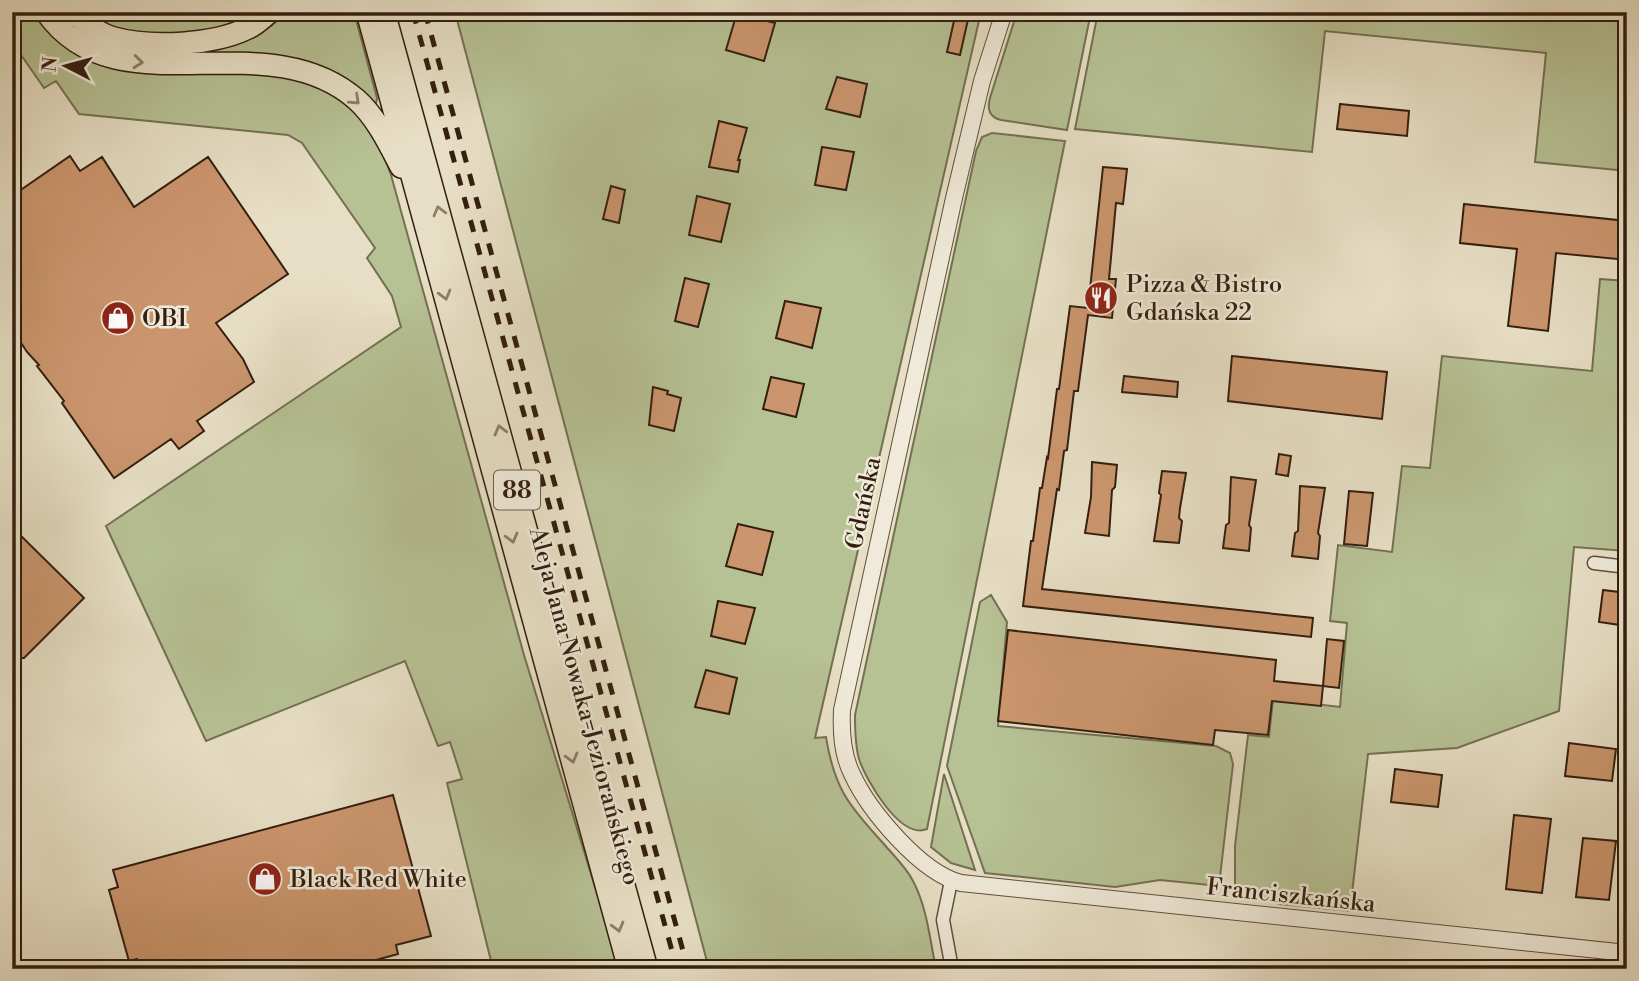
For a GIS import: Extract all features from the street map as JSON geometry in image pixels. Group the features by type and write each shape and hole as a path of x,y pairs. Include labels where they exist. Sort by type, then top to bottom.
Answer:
{"main road":[{"path":"46,12 52,22 74,41 105,57 140,63 262,63 300,69 333,82 359,101 380,129 420,206"},
{"path":"73,12 87,25 112,38 145,44 215,39 249,28 270,12"},
{"name":"Aleja Jana Nowaka-Jeziorańskiego","path":"367,12 629,969"},
{"name":"Aleja Jana Nowaka-Jeziorańskiego","path":"384,12 647,969"}],"street":[{"name":"Gdańska","path":"951,881 933,871 907,847 874,810 859,788 842,744 842,710 954,198 982,81 1004,12"},
{"path":"1594,563 1627,567"},
{"name":"Franciszkańska","path":"951,881 1625,958"},
{"path":"951,881 943,920 951,969"}],"green space":[{"path":"12,12 36,12 61,42 109,67 144,72 241,69 320,84 356,108 384,156 391,175 524,655 620,969 493,969 447,783 462,779 450,742 438,746 405,661 206,741 106,526 401,327 392,296 367,258 375,248 302,143 288,135 79,114 56,81 44,88 12,42"},
{"path":"82,12 262,12 219,30 158,37 121,33"},
{"path":"286,12 354,12 377,98 376,104 345,78 315,65 257,54 152,57 89,41 64,16 99,41 259,33"},
{"path":"455,12 981,12 815,738 826,737 834,770 852,807 913,881 925,913 936,969 709,969"},
{"path":"1017,12 1091,12 1067,130 1001,120 990,112 990,98"},
{"path":"1098,12 1627,12 1627,171 1535,162 1546,53 1325,31 1312,152 1075,129"},
{"path":"992,133 1065,141 927,829 917,830 906,826 895,817 876,793 858,754 855,715 976,151 982,137"},
{"path":"1600,279 1627,281 1627,551 1574,547 1559,711 1457,748 1368,754 1350,911 1280,904 1237,888 1235,846 1248,735 1269,737 1273,699 1340,707 1347,623 1330,621 1338,545 1392,552 1402,466 1430,468 1442,356 1592,371"},
{"path":"991,595 1007,622 998,726 1216,746 1230,753 1233,764 1219,886 1160,880 1115,887 985,873 947,766 980,602"},
{"path":"944,774 975,870 951,863 931,847"}],"building":[{"path":"956,12 969,15 960,55 947,52"},
{"path":"743,15 775,23 764,61 726,50 736,16 742,18"},
{"path":"837,77 867,84 860,117 826,109"},
{"path":"1340,104 1409,111 1407,136 1337,129"},
{"path":"719,121 747,128 738,160 738,172 709,167"},
{"path":"822,147 854,152 846,190 815,185"},
{"name":"OBI","path":"70,156 80,171 102,157 134,207 208,157 288,274 216,323 243,359 254,382 197,421 204,431 179,449 171,439 114,478 62,403 64,401 12,329 12,196"},
{"path":"1103,167 1127,169 1123,204 1116,203 1109,279 1116,279 1112,318 1088,315 1078,391 1074,391 1067,450 1064,451 1059,490 1057,489 1042,589 1313,618 1311,637 1023,606 1031,541 1048,458 1070,306 1088,308"},
{"path":"611,186 625,190 619,223 603,219"},
{"path":"697,196 730,204 721,242 689,235"},
{"path":"1464,204 1627,221 1627,260 1556,253 1548,331 1508,326 1517,249 1460,243"},
{"path":"685,278 709,284 698,327 675,321"},
{"path":"785,301 821,308 812,348 776,338"},
{"path":"1232,356 1387,372 1382,419 1228,401"},
{"path":"1124,376 1178,382 1177,397 1122,392"},
{"path":"771,377 804,384 796,417 763,409"},
{"path":"653,387 681,398 674,431 649,425"},
{"path":"1279,454 1291,456 1288,476 1276,474"},
{"path":"1092,462 1117,465 1115,487 1112,490 1109,536 1085,533 1091,497"},
{"path":"1162,471 1186,473 1179,518 1182,521 1179,543 1154,541"},
{"path":"1231,477 1256,480 1249,525 1249,551 1223,548 1226,525 1229,523"},
{"path":"1300,486 1325,488 1318,533 1318,559 1292,556 1295,533 1298,531"},
{"path":"1349,491 1373,493 1367,546 1344,544"},
{"path":"738,524 773,532 762,575 726,566"},
{"path":"12,527 84,598 24,658 12,658"},
{"path":"1603,590 1627,593 1627,626 1599,622"},
{"path":"718,601 755,608 745,644 711,636"},
{"path":"1008,630 1276,660 1274,681 1323,686 1321,706 1272,701 1268,735 1215,730 1213,745 998,721"},
{"path":"1327,639 1344,641 1339,688 1323,686"},
{"path":"706,670 737,678 729,714 695,707"},
{"path":"1569,743 1616,749 1612,781 1565,776"},
{"path":"1395,769 1442,775 1438,807 1391,802"},
{"name":"Black Red White","path":"393,795 431,936 396,945 398,954 343,969 140,969 137,959 129,961 109,890 118,887 113,870"},
{"path":"1514,815 1551,819 1542,893 1506,889"},
{"path":"1583,838 1616,841 1609,900 1576,897"}],"railway":[{"path":"413,12 677,969"},
{"path":"425,12 688,969"}],"place":[{"name":"Pizza & Bistro Gdańska 22","path":"1101,298"},
{"name":"OBI","path":"118,318"},
{"name":"Black Red White","path":"265,879"}]}
